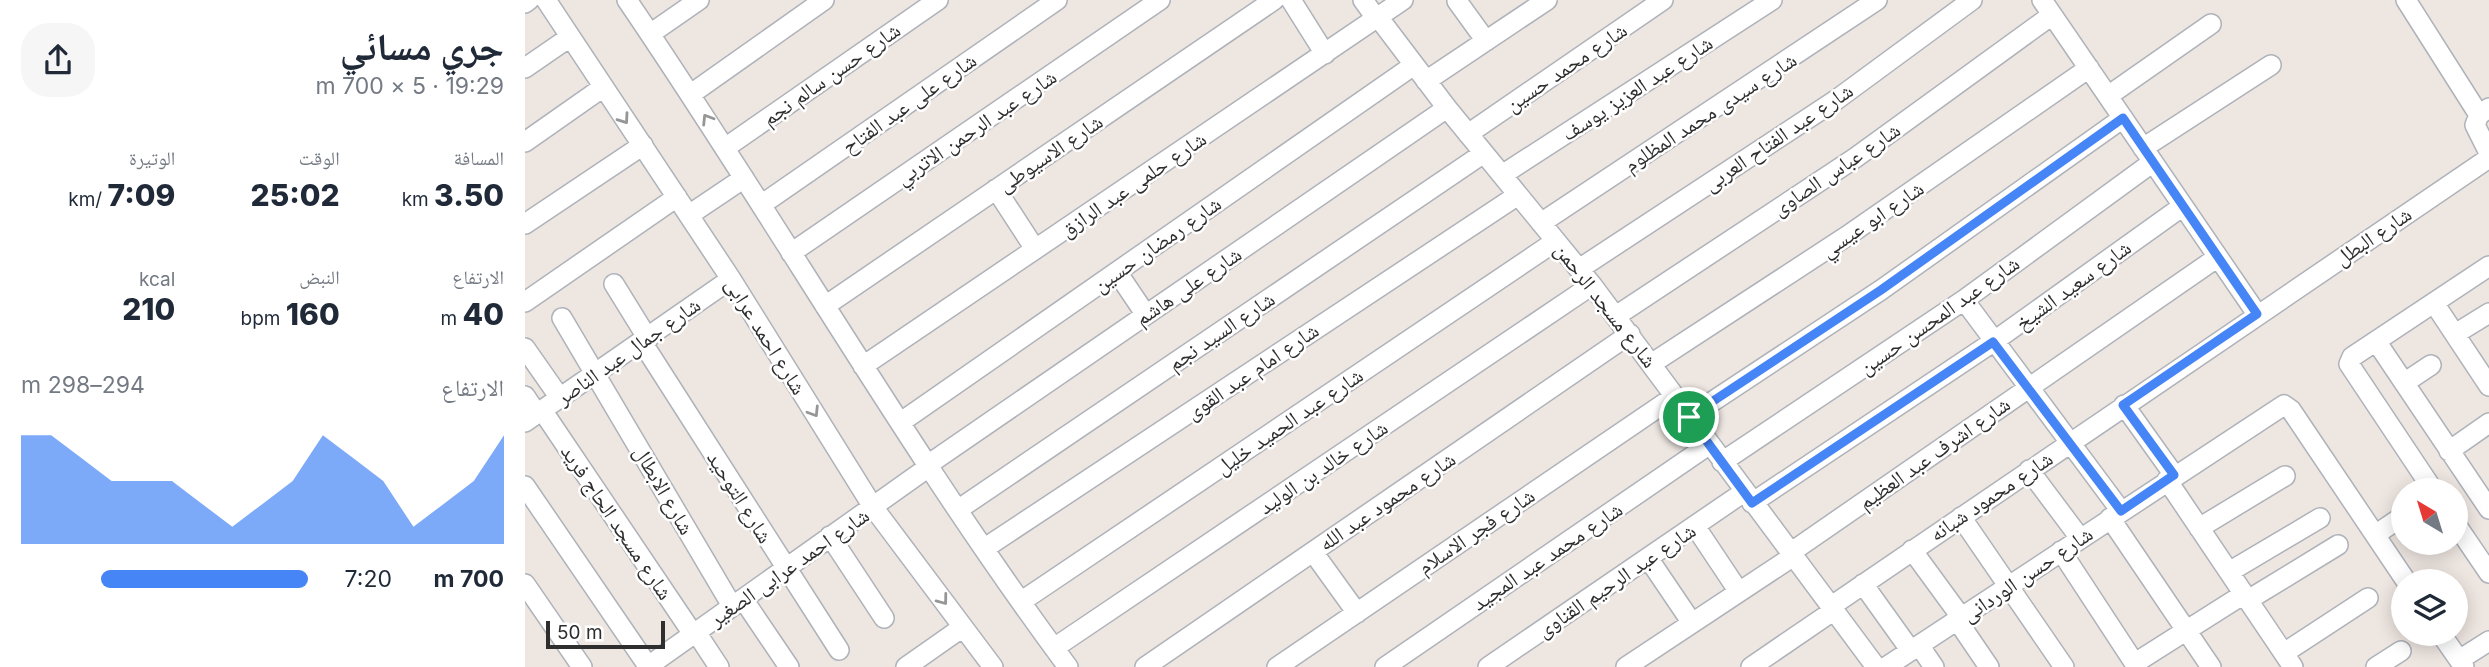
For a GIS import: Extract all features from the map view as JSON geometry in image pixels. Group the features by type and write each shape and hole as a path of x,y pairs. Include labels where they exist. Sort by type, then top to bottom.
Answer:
{"street":[{"name":"شارع احمد عرابى","path":"546,0 731,279 873,507 993,667"},
{"path":"627,0 691,93 863,366 1068,667"},
{"path":"650,34 699,0"},
{"path":"691,93 824,0"},
{"name":"شارع حسن سالم نجم","path":"725,148 938,0"},
{"name":"شارع على عبد الفتاح","path":"761,205 1057,0"},
{"name":"شارع عبد الرحمن الاتربي","path":"791,253 1160,0"},
{"name":"شارع الاسيوطى","path":"825,306 1274,0"},
{"path":"1291,0 1325,54"},
{"name":"شارع مسجد الرحمن","path":"1363,0 1630,334 1748,498 1877,666"},
{"name":"شارع حلمى عبد الرازق","path":"863,366 1403,0"},
{"name":"شارع محمد حسين","path":"1468,134 1663,0"},
{"name":"شارع عبد العزيز يوسف","path":"1502,175 1772,0"},
{"name":"شارع سيدى محمد المظلوم","path":"1541,223 1877,0"},
{"name":"شارع عبد الفتاح العربى","path":"1579,269 1836,100 1972,0"},
{"path":"2406,0 2485,110 2475,125 2489,155"},
{"path":"1457,1 1486,41"},
{"path":"1426,81 1537,3"},
{"path":"2047,7 2257,314"},
{"name":"شارع عباس الصاوى","path":"1616,316 1855,158 2047,7"},
{"path":"2108,96 2211,24"},
{"path":"525,68 570,37"},
{"name":"شارع رمضان حسين","path":"901,422 1414,65"},
{"name":"شارع عبد المحسن حسين","path":"1722,462 1963,300 2148,155 2271,65"},
{"name":"شارع ابو عيسي","path":"1651,364 1847,236 2089,68"},
{"path":"525,142 602,88"},
{"name":"شارع على هاشم","path":"929,465 1447,108"},
{"path":"1689,417 1881,290 2123,118"},
{"path":"525,224 643,145"},
{"name":"شارع السيد نجم","path":"959,509 1484,153"},
{"name":"شارع البطل","path":"2257,314 2489,155"},
{"path":"689,215 744,178"},
{"path":"996,189 1035,249"},
{"name":"شارع امام عبد القوى","path":"985,548 1518,195"},
{"path":"525,302 677,197"},
{"name":"شارع سعيد الشيخ","path":"1748,498 1993,342 2183,206"},
{"name":"شارع عبد الحميد خليل","path":"1022,601 1556,241"},
{"name":"شارع اشرف عبد العظيم","path":"1626,667 1739,592 2218,257"},
{"path":"2425,478 2351,371 2349,364 2352,357 2489,266"},
{"path":"1117,272 1146,315"},
{"name":"شارع جمال عبد الناصر","path":"535,415 731,279"},
{"name":"شارع التوحيد","path":"614,284 645,341 785,569 839,650"},
{"name":"شارع خالد بن الوليد","path":"1054,648 1592,285"},
{"path":"1963,300 2068,443 2211,667"},
{"path":"2434,303 2489,386"},
{"path":"2455,334 2489,313"},
{"name":"شارع محمود شبانه","path":"1751,667 1863,584 2257,314"},
{"name":"شارع الابطال","path":"562,318 737,602 789,667"},
{"name":"شارع محمود عبد الله","path":"1145,667 1630,334"},
{"path":"2376,341 2489,509"},
{"path":"525,348 561,398"},
{"path":"2404,383 2431,365"},
{"name":"شارع مسجد الحاج فريد","path":"525,396 535,415 719,667"},
{"name":"شارع فجر الاسلام","path":"1277,667 1675,396"},
{"path":"2123,405 2171,478 2199,528 2288,662 2368,598"},
{"name":"شارع حسن الوردانى","path":"1877,666 1915,648 2277,407 2284,405 2291,410 2375,535"},
{"path":"2449,450 2489,423"},
{"name":"شارع محمد عبد المجيد","path":"1385,667 1710,444"},
{"name":"شارع احمد عرابى الصغير","path":"648,667 929,465"},
{"path":"2029,470 2080,538"},
{"path":"2199,528 2285,476"},
{"path":"525,485 648,667"},
{"name":"شارع عبد الرحيم القناوى","path":"1488,667 1695,526 1748,498"},
{"path":"1961,517 2064,667"},
{"path":"2229,572 2320,518"},
{"path":"2391,524 2375,535 2398,569"},
{"path":"1695,526 1739,592"},
{"path":"831,536 884,618"},
{"path":"2468,542 2489,573"},
{"path":"2061,551 2136,665 2186,631 2338,545"},
{"path":"1912,550 1989,667"},
{"path":"1313,552 1357,613"},
{"path":"1648,558 1692,623"},
{"path":"525,584 582,667"},
{"path":"1863,584 1934,667"},
{"path":"906,667 964,627"},
{"path":"2449,646 2461,663 2489,641"},
{"path":"2377,667 2401,651"}],"route":[{"path":"2123,118 2257,314 2123,405 2174,475 2121,511 1993,342 1752,503 1689,417 1881,290 2123,118"}]}
